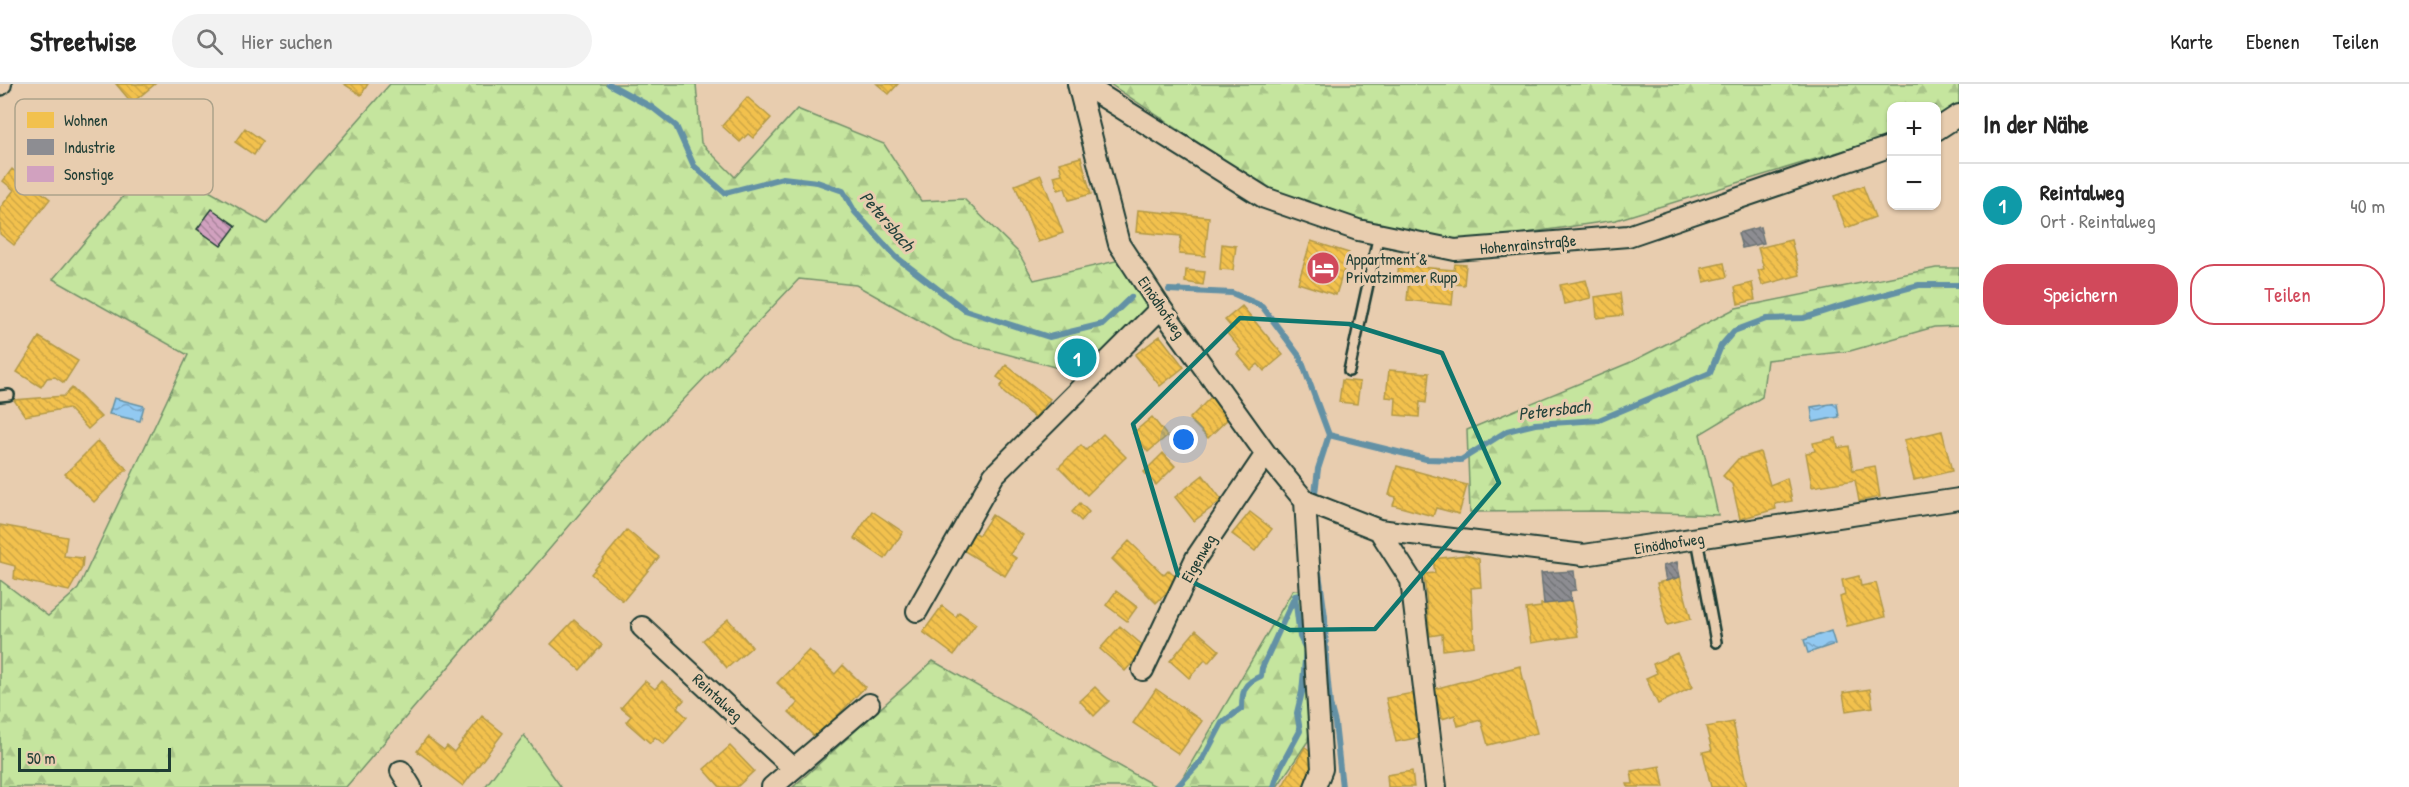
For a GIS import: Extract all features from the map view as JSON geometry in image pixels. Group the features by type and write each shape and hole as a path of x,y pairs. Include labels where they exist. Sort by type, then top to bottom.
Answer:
{"street":[{"name":"Einödhofweg","path":"1078,84 1119,244 1161,308 1266,454 1305,501 1379,530 1584,555 1959,499"},
{"name":"Hohenrainstraße","path":"1083,84 1265,198 1358,230 1455,250 1628,236 1887,148"},
{"path":"1941,127 1959,115"},
{"path":"917,611 994,475 1161,308"},
{"name":"Eigenweg","path":"1143,670 1196,558 1266,454"},
{"path":"1305,501 1322,769 1315,787"},
{"path":"1379,530 1411,580 1436,787"},
{"name":"Reintalweg","path":"642,627 794,768"},
{"path":"772,787 869,704"}],"lane":[{"path":"1349,371 1379,234"},
{"path":"1697,538 1716,642"}],"highlighted area":[{"path":"1240,318 1349,324 1442,353 1499,483 1375,629 1290,630 1178,575 1133,424"}],"green space":[{"path":"390,84 696,84 701,143 735,177 797,109 884,144 921,201 964,199 1018,252 1034,280 1120,260 1151,309 1112,352 1078,353 1072,359 1076,368 1073,372 954,340 856,285 799,279 623,463 346,787 0,787 0,580 48,616 78,589 188,355 53,279 124,195 213,193 267,224"},
{"path":"1110,84 1959,84 1959,106 1941,117 1941,102 1887,102 1887,137 1616,220 1457,243 1360,220 1268,189"},
{"path":"1936,268 1959,268 1959,326 1934,327 1850,351 1767,360 1762,397 1700,434 1718,515 1602,511 1470,512 1467,430 1631,362 1736,308"},
{"path":"1293,590 1311,591 1316,676 1308,741 1277,787 1177,787"},
{"path":"933,661 1157,787 793,787"},
{"path":"524,735 561,787 485,787"}],"water":[{"path":"114,398 144,406 140,421 109,414"},
{"path":"1837,403 1839,417 1813,422 1811,407"},
{"path":"1831,631 1835,644 1808,653 1804,640"}],"building: Wohnen":[{"path":"116,84 155,84 137,99 129,99"},
{"path":"344,84 368,84 361,95"},
{"path":"877,84 898,84 889,94"},
{"path":"747,97 771,118 753,138 748,134 740,142 722,126"},
{"path":"245,128 263,141 254,155 235,142"},
{"path":"1081,157 1091,194 1069,200 1065,188 1058,190 1054,176 1062,174 1059,163"},
{"path":"12,169 15,171 15,195 45,195 50,199 14,245 0,234 0,208 14,190 3,181"},
{"path":"1041,175 1063,233 1038,242 1015,185"},
{"path":"1863,186 1875,217 1846,228 1834,196"},
{"path":"1138,210 1209,217 1205,256 1179,254 1181,236 1136,232"},
{"path":"1791,240 1800,275 1762,285 1758,270 1764,269 1758,248"},
{"name":"Appartment & Privatzimmer Rupp","path":"1311,241 1349,253 1336,295 1298,283"},
{"path":"1222,244 1236,246 1233,270 1220,269"},
{"path":"1724,263 1727,277 1704,282 1701,268"},
{"path":"1455,264 1466,265 1464,285 1454,284 1452,305 1407,300 1409,280 1397,279 1399,265 1454,270"},
{"path":"1186,270 1205,272 1203,285 1185,282"},
{"path":"1586,280 1591,298 1564,304 1560,285"},
{"path":"1752,283 1755,300 1738,304 1735,287"},
{"path":"1620,293 1623,315 1597,318 1595,297"},
{"path":"1242,306 1283,355 1264,371 1258,364 1251,370 1237,354 1241,350 1226,332 1232,328 1225,320"},
{"path":"1160,336 1184,367 1160,386 1135,355"},
{"path":"39,337 78,361 64,383 55,377 47,378 41,387 17,372"},
{"path":"1006,365 1050,399 1035,418 1004,393 1000,387 1004,382 997,377"},
{"path":"1389,370 1429,373 1426,403 1420,402 1419,417 1395,415 1396,398 1386,397"},
{"path":"1342,380 1360,382 1357,404 1339,402"},
{"path":"72,388 101,417 88,429 68,408 25,416 14,400 64,396"},
{"path":"1211,397 1230,417 1208,438 1189,419"},
{"path":"1152,417 1167,436 1148,452 1133,433"},
{"path":"1942,431 1952,471 1914,480 1904,440"},
{"path":"1103,434 1126,457 1087,495 1059,467 1081,445 1086,450"},
{"path":"1836,438 1838,448 1849,446 1853,470 1875,466 1880,497 1859,501 1855,480 1812,487 1806,453 1815,451 1813,443"},
{"path":"98,441 127,469 94,502 65,474"},
{"path":"1760,452 1770,485 1787,478 1792,501 1775,504 1776,509 1740,519 1732,484 1723,476 1738,459"},
{"path":"1163,453 1175,466 1156,485 1144,472"},
{"path":"1397,466 1467,485 1459,514 1436,508 1433,516 1393,505 1396,497 1389,495"},
{"path":"1203,475 1222,500 1194,521 1175,497"},
{"path":"1080,503 1089,512 1081,521 1072,512"},
{"path":"872,511 903,532 885,559 854,538"},
{"path":"1250,512 1272,529 1255,551 1232,534"},
{"path":"992,515 1023,535 1010,554 1016,558 1005,576 963,550 974,532 979,535"},
{"path":"0,525 67,537 64,556 83,558 82,568 69,591 14,579 15,566 0,562"},
{"path":"627,530 659,557 623,601 591,574"},
{"path":"1129,541 1164,575 1169,570 1179,580 1156,603 1112,559"},
{"path":"1466,555 1479,559 1481,587 1471,588 1474,646 1443,650 1442,634 1430,636 1424,574 1435,573 1433,559"},
{"path":"1859,576 1861,586 1876,583 1885,617 1847,626 1840,597 1845,595 1842,580"},
{"path":"1680,577 1691,619 1667,625 1657,583"},
{"path":"1116,591 1137,607 1127,621 1106,605"},
{"path":"1571,601 1578,636 1531,643 1526,609 1541,607 1541,604"},
{"path":"942,606 956,617 959,612 976,624 954,655 923,632"},
{"path":"728,619 752,647 727,668 703,640"},
{"path":"574,620 602,645 580,670 551,644"},
{"path":"1120,626 1146,648 1125,671 1100,649"},
{"path":"1196,630 1219,650 1208,663 1205,660 1189,678 1170,661"},
{"path":"809,650 835,674 843,665 865,687 816,738 789,712 798,703 777,683"},
{"path":"1677,653 1693,687 1658,704 1646,678 1657,673 1653,664"},
{"path":"1520,666 1537,733 1488,745 1481,720 1458,726 1455,715 1442,719 1434,689"},
{"path":"645,681 655,689 662,681 684,700 677,708 687,717 664,744 655,737 650,743 626,722 631,716 621,708"},
{"path":"1095,687 1109,701 1094,716 1080,701"},
{"path":"1156,689 1202,721 1179,754 1133,723"},
{"path":"1870,689 1873,707 1846,711 1843,693"},
{"path":"1413,693 1422,737 1396,742 1386,698"},
{"path":"482,716 503,733 463,786 417,751 427,737 444,750 447,746 454,752"},
{"path":"1733,722 1747,787 1711,787 1703,752 1712,750 1706,727"},
{"path":"730,746 754,771 737,787 720,787 704,769"},
{"path":"1305,747 1318,756 1317,765 1303,787 1282,787"},
{"path":"1660,766 1664,787 1628,787 1627,784 1633,784 1631,771"},
{"path":"1412,771 1414,787 1388,787 1387,775"}],"building: Industrie":[{"path":"1760,227 1764,243 1742,248 1738,233"},
{"path":"1677,562 1680,577 1666,581 1663,566"},
{"path":"1574,571 1576,590 1570,591 1571,601 1544,604 1541,573"}],"building: Sonstige":[{"path":"212,209 236,226 221,246 197,229"}],"waterway":[{"name":"Petersbach","path":"609,84 653,108 676,126 694,166 725,193 783,178 817,182 843,191 855,212 896,257 965,310 1049,337 1103,324 1131,297"},
{"name":"Petersbach","path":"1169,290 1232,293 1262,306 1300,357 1329,435 1426,459 1461,460 1507,431 1535,424 1599,420 1710,373 1721,346 1734,331 1766,319 1804,318 1919,285 1959,285"},
{"path":"1315,493 1318,469 1329,435"},
{"path":"1319,573 1325,617 1330,704 1335,723 1342,787"},
{"path":"1177,787 1203,759 1222,723 1242,708 1245,688 1251,681 1261,676 1262,668 1295,596 1303,594"},
{"path":"1274,787 1280,768 1300,731 1297,713 1302,692 1306,649 1300,637 1295,596"}],"place":[{"name":"Appartment & Privatzimmer Rupp","path":"1323,268"},
{"name":"Reintalweg","path":"1077,358"}]}
